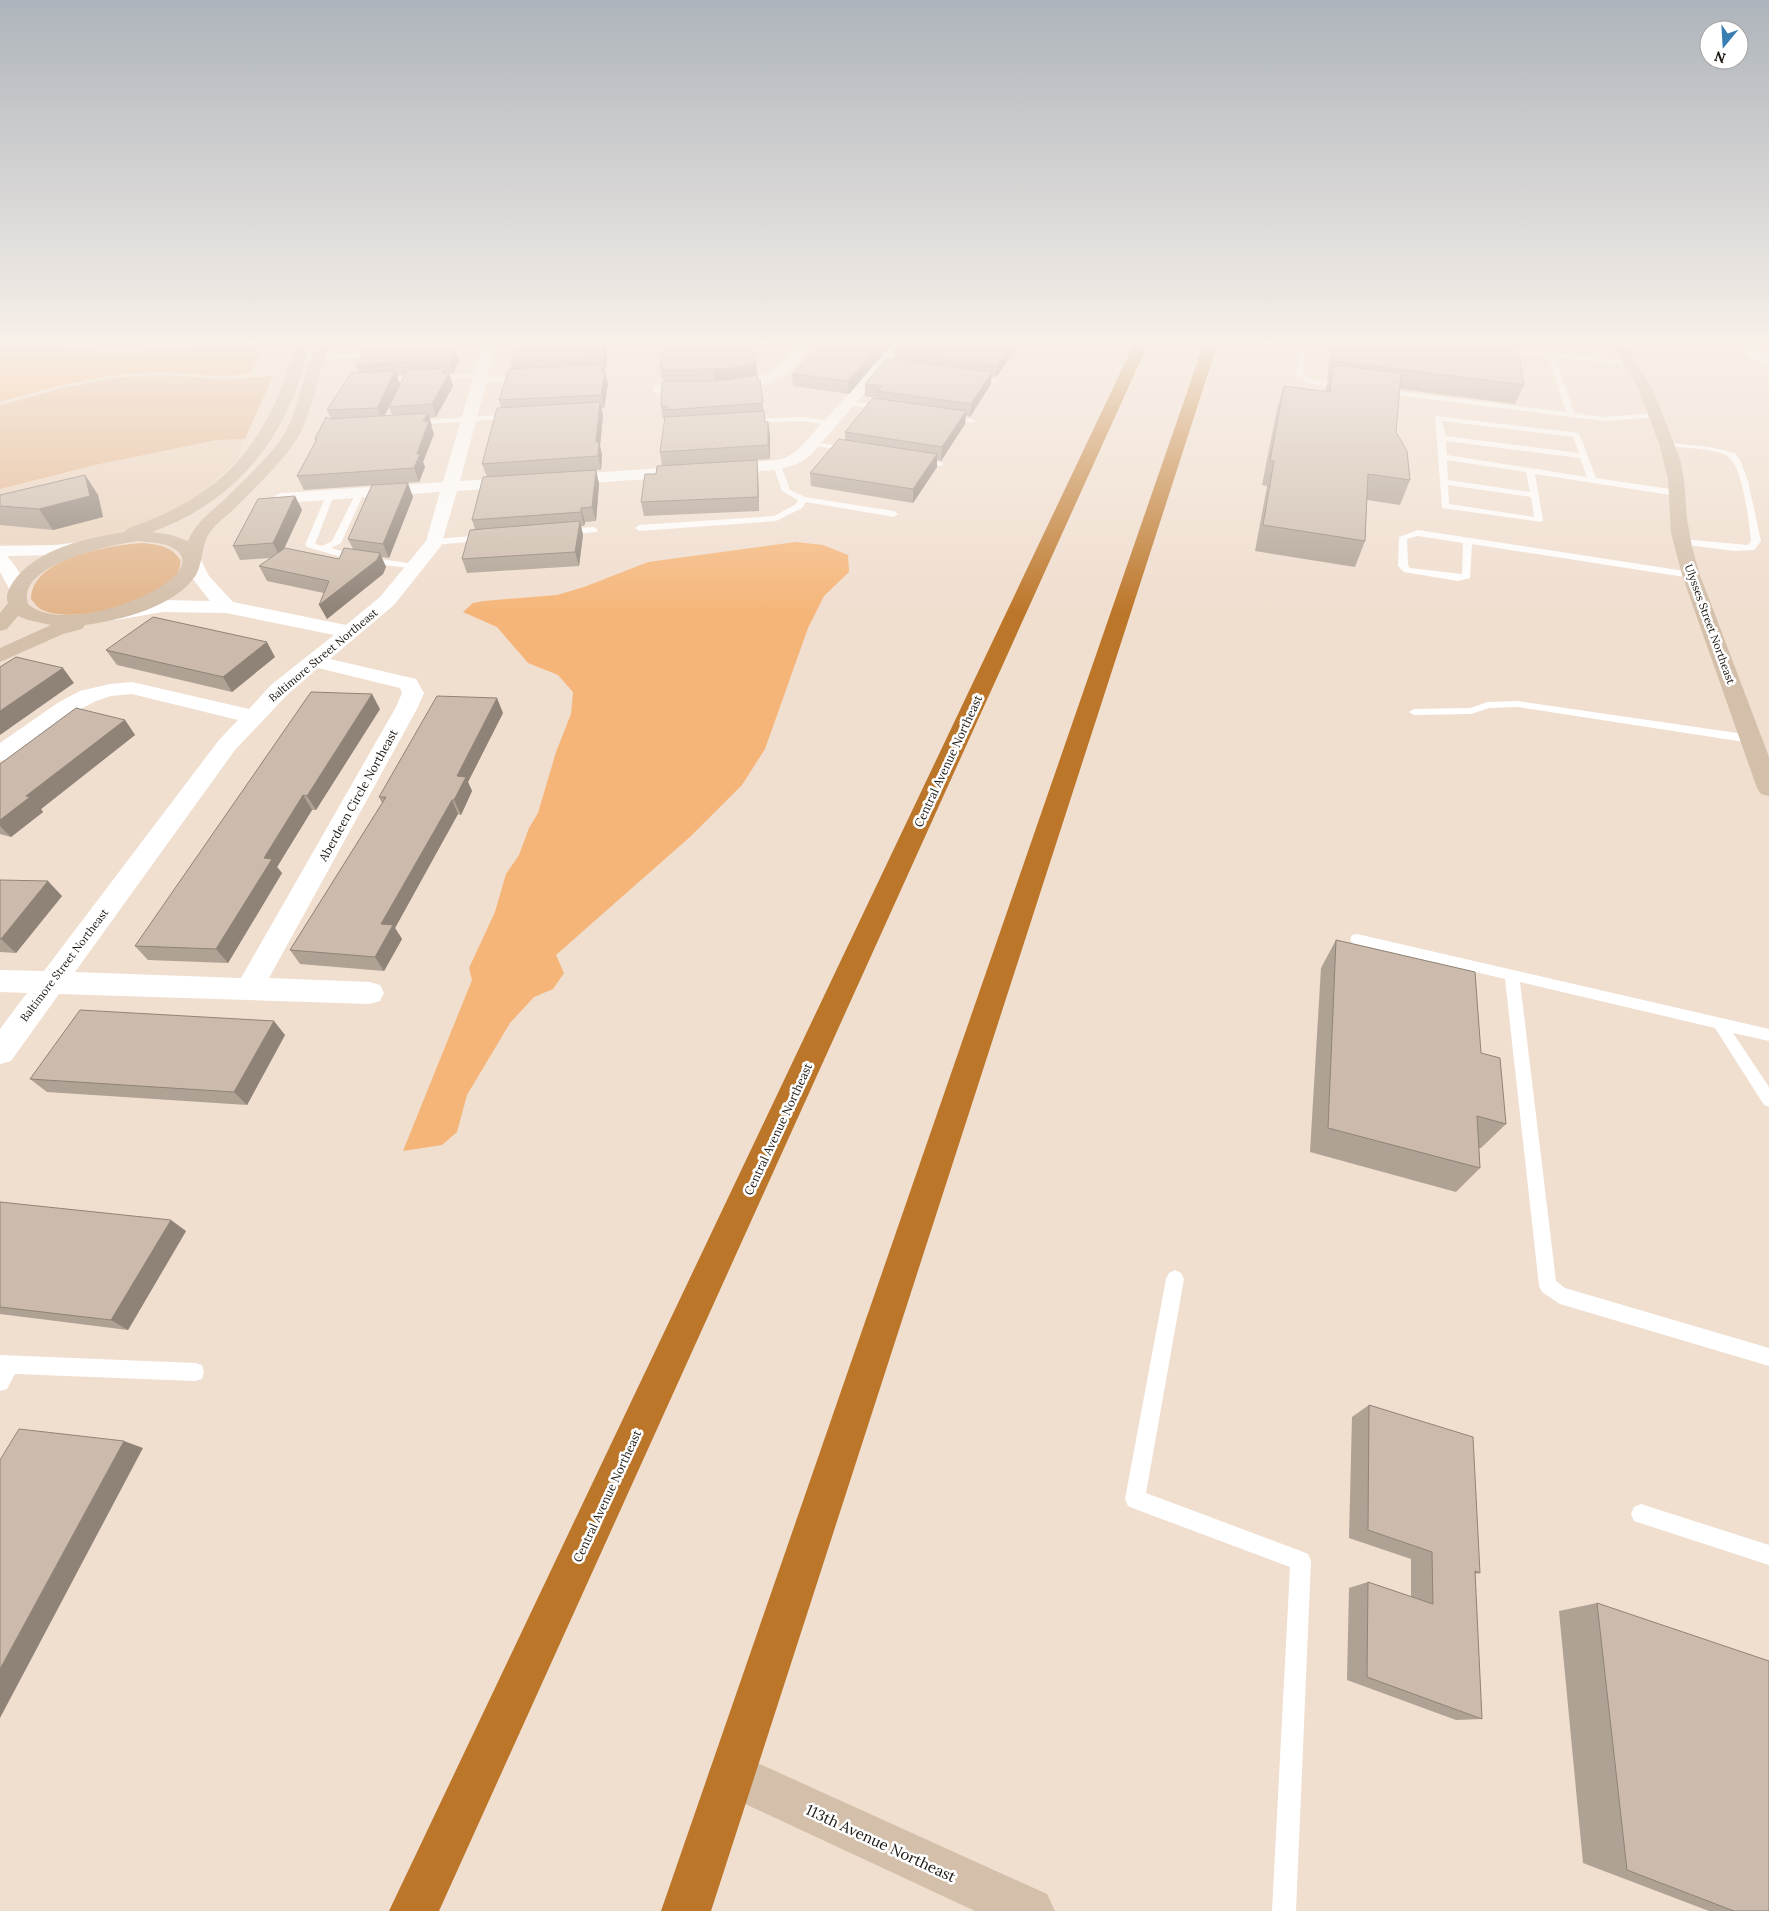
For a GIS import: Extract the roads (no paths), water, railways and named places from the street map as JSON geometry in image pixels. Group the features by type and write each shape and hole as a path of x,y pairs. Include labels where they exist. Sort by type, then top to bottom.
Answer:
{"highway":[{"name":"Central Avenue Northeast","path":"414,1911 1099,435"},
{"path":"686,1911 1180,435"}],"street":[{"path":"0,551 56,550 86,546 118,538 161,523 197,504 241,466 265,435"},
{"path":"0,656 56,630 144,604 169,590 186,576 201,531 267,467 291,435"},
{"name":"Baltimore Street Northeast","path":"0,1052 227,745 279,690 387,601 435,542 465,435"},
{"path":"283,498 777,465 791,461 814,444 822,435"},
{"name":"Ulysses Street Northeast","path":"1663,435 1675,474 1682,542 1690,575 1769,788"},
{"path":"118,538 139,536 174,540 186,546 201,578 226,607"},
{"path":"0,625 28,576 43,564 86,546"},
{"path":"0,560 7,567 25,612 38,618 56,620 107,615 163,606 226,607 351,632"},
{"name":"Aberdeen Circle Northeast","path":"248,990 402,716 413,693 408,684 314,661"},
{"path":"0,754 67,707 88,696 110,690 132,688 253,716"},
{"path":"0,981 370,993"},
{"name":"113th Avenue Northeast","path":"731,1774 1030,1911"}],"lane":[{"path":"1576,435 1592,479"},
{"path":"1530,471 1539,520 1445,506 1442,438 1583,456"},
{"path":"814,444 862,451"},
{"path":"1666,444 1732,455 1736,460 1746,489 1756,541 1751,548 1682,542"},
{"path":"1442,457 1677,493"},
{"path":"911,459 940,464"},
{"path":"777,465 782,474 786,490 802,499 894,514"},
{"path":"1444,482 1535,495"},
{"path":"322,548 336,543 360,493"},
{"path":"330,495 310,544 358,558 415,567"},
{"path":"639,528 776,518 799,506 802,499"},
{"path":"556,533 594,530"},
{"path":"1468,542 1467,576 1458,578 1408,570 1404,566 1403,537 1418,533 1690,575"},
{"path":"435,542 490,538"},
{"path":"1414,712 1471,711 1488,705 1518,704 1752,739"},
{"path":"1357,939 1769,1035"},
{"path":"1512,975 1548,1286 1560,1296 1769,1357"},
{"path":"1720,1023 1769,1100"},
{"path":"1175,1279 1135,1498 1301,1560 1284,1911"},
{"path":"0,1382 5,1364 195,1372"},
{"path":"1641,1514 1769,1555"}]}
